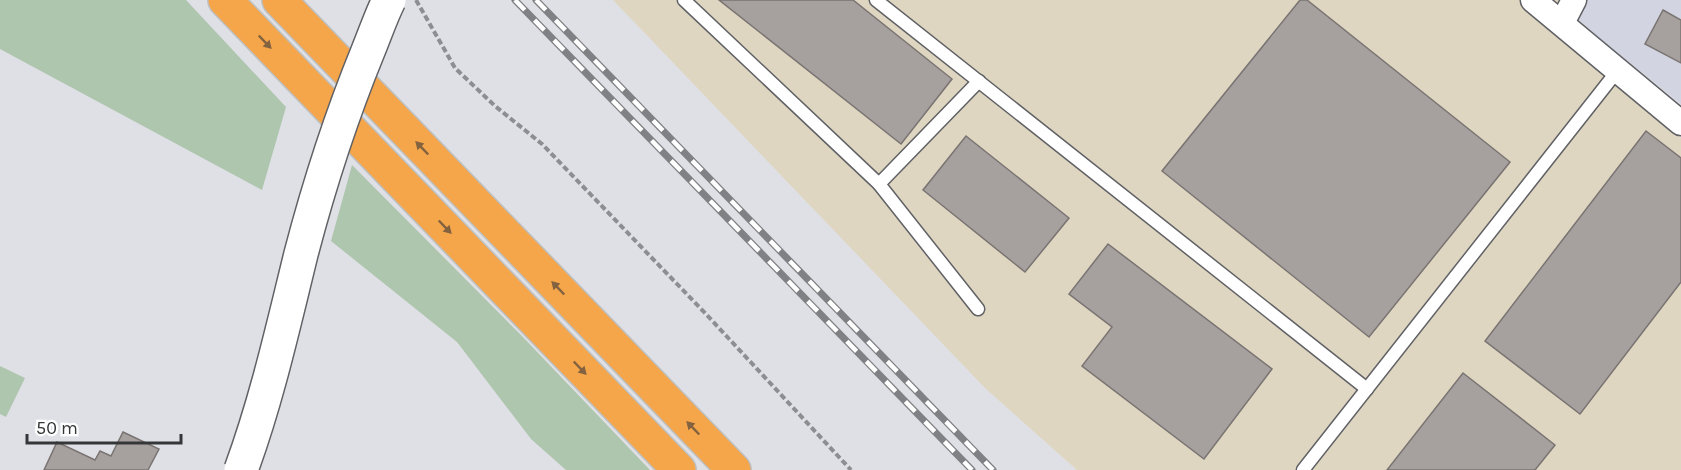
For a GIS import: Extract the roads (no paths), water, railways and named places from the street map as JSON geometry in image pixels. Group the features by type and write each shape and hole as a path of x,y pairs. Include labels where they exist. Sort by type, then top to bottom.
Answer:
{"highway":[{"path":"225,0 680,470"},
{"path":"279,0 734,470"}],"main road":[{"path":"242,470 266,396 302,254 333,145 356,79 389,0"}],"street":[{"path":"1533,0 1681,123"},
{"path":"1562,23 1574,0"}],"lane":[{"path":"684,0 879,184 978,309"},
{"path":"876,0 1367,389"},
{"path":"1303,470 1618,70"},
{"path":"879,184 979,81"}],"railway":[{"path":"515,0 972,470"},
{"path":"536,0 993,470"}]}
